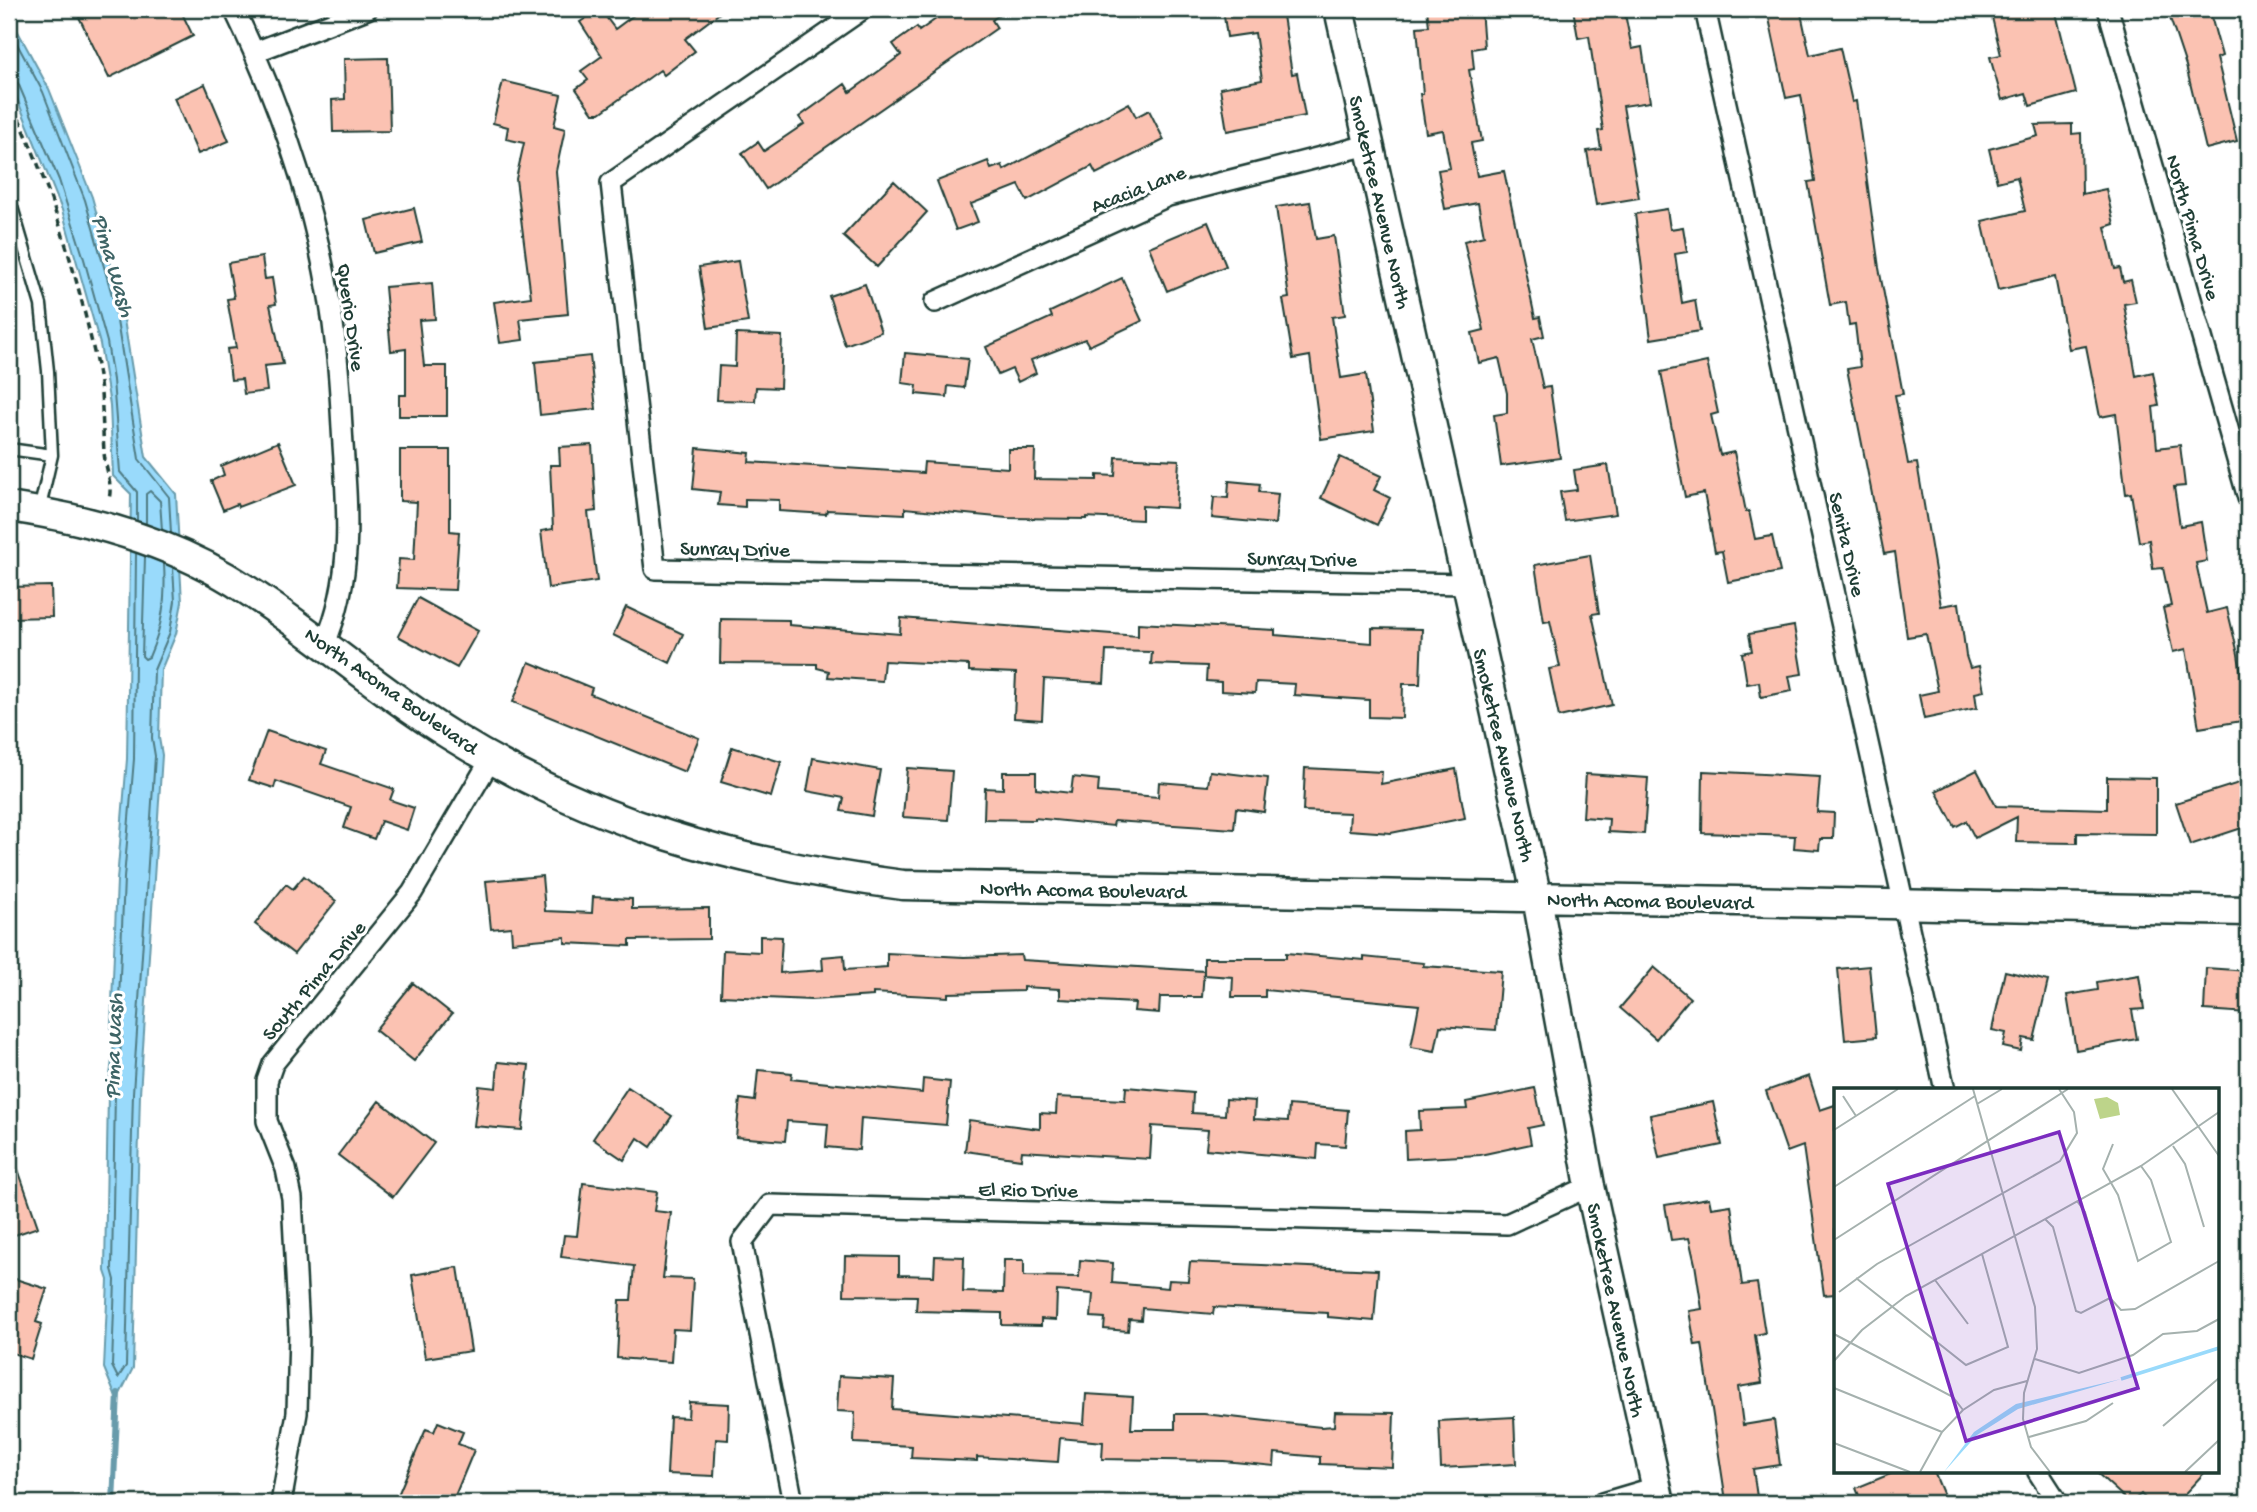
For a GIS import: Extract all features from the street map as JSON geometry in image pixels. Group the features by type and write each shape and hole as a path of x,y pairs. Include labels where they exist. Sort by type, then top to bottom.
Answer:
{"main road":[{"name":"Smoketree Avenue North","path":"1339,9 1537,898 1590,1186 1658,1495"},
{"name":"North Acoma Boulevard","path":"9,507 113,530 187,558 245,588 325,643 404,704 491,759 563,797 635,826 721,852 813,874 903,885 2248,911"}],"street":[{"name":"Querio Drive","path":"234,9 255,52 300,179 318,246 336,347 347,509 346,569 337,615 325,643"},
{"path":"255,52 367,9"},
{"name":"Sunray Drive","path":"863,9 611,183 655,569 1466,584"},
{"name":"Senita Drive","path":"1705,9 1945,1088"},
{"name":"North Pima Drive","path":"2108,9 2248,498"},
{"name":"Acacia Lane","path":"934,302 1168,196 1368,145"},
{"name":"South Pima Drive","path":"281,1503 297,1413 299,1332 292,1198 286,1169 267,1121 267,1081 273,1064 412,893 491,759"},
{"name":"El Rio Drive","path":"793,1503 742,1242 770,1205 1507,1224 1590,1186"},
{"path":"2039,1474 2058,1503"},
{"path":"1602,1503 1658,1495"}],"lane":[{"path":"9,197 41,305 48,371 52,455 39,512"},
{"path":"9,449 52,455"}],"path":[{"path":"9,97 45,179 65,238 97,362 104,455 111,489 109,499"}],"water":[{"path":"9,15 49,89 92,197 121,301 146,457 176,494 182,602 176,634 161,670 159,738 162,755 140,1094 133,1368 117,1400 104,1368 108,1280 105,1271 108,1092 115,1036 111,1027 117,880 127,759 131,494 113,476 110,405 100,344 62,210 9,79"}],"building":[{"path":"75,9 180,9 193,36 109,78"},
{"path":"600,9 615,29 642,9 725,9 685,39 695,51 664,75 660,70 600,113 593,113 576,89 588,80 581,71 602,56 580,22"},
{"path":"950,9 1008,9 992,20 997,28 766,189 742,153 758,142 764,151 804,124 799,117 845,84 850,92 901,55 893,44 917,27 919,31"},
{"path":"1223,9 1282,9 1292,74 1297,73 1305,116 1227,131 1220,88 1262,80 1255,33 1227,37"},
{"path":"1427,9 1481,9 1484,47 1472,49 1474,69 1469,70 1482,141 1471,143 1477,176 1504,171 1535,318 1540,317 1544,336 1532,339 1543,388 1550,387 1560,458 1501,466 1494,415 1507,413 1507,393 1499,358 1479,363 1472,333 1484,330 1464,241 1484,236 1478,203 1445,209 1438,170 1450,168 1443,130 1426,133 1420,94 1423,94 1417,27 1429,26"},
{"path":"1573,9 1624,9 1632,49 1642,47 1650,102 1623,106 1639,198 1596,205 1587,151 1601,149 1598,131 1603,130 1589,36 1578,38"},
{"path":"1767,9 1800,9 1810,55 1840,48 1852,102 1856,101 1879,268 1903,394 1895,395 1908,464 1917,463 1941,606 1959,603 1966,656 1970,668 1979,666 1984,691 1975,693 1977,708 1924,719 1919,695 1938,691 1926,634 1907,637 1895,552 1884,554 1847,369 1860,367 1855,324 1849,325 1846,302 1830,305 1808,182 1815,181 1801,95 1786,98"},
{"path":"1990,9 2055,9 2076,93 2030,106 2026,93 2002,100 1990,57 2001,55"},
{"path":"2167,9 2209,9 2222,56 2217,58 2237,141 2206,149 2186,66"},
{"path":"388,58 390,131 333,132 332,100 345,99 344,59"},
{"path":"503,81 561,95 554,126 565,129 556,171 568,314 520,319 523,340 500,343 494,302 531,297 516,179 524,143 506,139 508,127 493,123"},
{"path":"205,84 229,141 198,154 174,98"},
{"path":"1129,103 1136,117 1149,110 1164,140 1096,174 1092,166 1027,201 1019,185 971,204 978,222 956,230 937,181 988,161 991,169 1002,165 1004,170"},
{"path":"2072,124 2072,134 2081,133 2082,194 2106,189 2114,224 2105,227 2115,269 2120,268 2123,282 2131,280 2136,302 2124,304 2136,376 2153,372 2159,406 2153,407 2157,448 2180,445 2185,486 2174,487 2180,526 2201,522 2207,561 2196,563 2207,613 2227,608 2238,654 2248,720 2199,728 2186,649 2173,652 2163,608 2171,606 2163,568 2153,569 2149,540 2139,542 2131,493 2126,494 2116,414 2100,417 2086,346 2069,349 2055,277 1998,290 1982,221 2025,211 2017,177 1997,182 1989,149 2038,136 2035,125"},
{"path":"894,181 927,212 877,267 843,236"},
{"path":"1310,202 1316,239 1334,236 1345,315 1332,317 1341,378 1366,374 1374,431 1321,439 1310,356 1293,359 1283,299 1289,298 1276,207"},
{"path":"414,208 422,242 374,253 366,220"},
{"path":"1667,209 1670,229 1683,227 1687,252 1675,254 1682,303 1695,300 1700,331 1651,339 1635,214"},
{"path":"1208,222 1226,266 1167,291 1149,247"},
{"path":"262,257 265,279 272,278 276,304 270,305 283,364 264,366 267,391 244,394 242,379 231,380 227,349 236,348 227,299 234,298 228,263"},
{"path":"738,261 748,322 708,328 699,267"},
{"path":"1122,278 1142,321 1089,346 1085,339 1031,360 1036,373 1018,382 1012,369 998,375 986,347 1052,317 1050,312"},
{"path":"432,283 435,319 419,320 424,366 447,366 447,416 399,416 399,395 406,395 406,349 391,351 385,287"},
{"path":"865,284 881,332 845,345 829,296"},
{"path":"736,334 782,336 780,388 756,387 755,401 717,400 719,366 735,367"},
{"path":"905,353 968,359 964,388 948,386 947,397 916,394 917,385 902,383"},
{"path":"590,356 596,409 540,415 535,362"},
{"path":"1707,362 1718,413 1711,415 1720,455 1734,452 1746,512 1749,511 1755,539 1772,536 1780,572 1728,582 1722,551 1715,552 1704,493 1685,497 1661,372"},
{"path":"278,442 296,485 223,510 211,481 224,475 221,466"},
{"path":"592,445 596,511 588,512 597,581 548,588 541,531 553,529 550,465 560,465 559,447"},
{"path":"697,448 750,453 749,462 923,473 924,462 1008,468 1008,449 1035,449 1034,479 1097,480 1097,475 1115,476 1116,457 1179,460 1176,508 1142,506 1142,520 1086,517 1007,518 905,508 905,514 827,510 826,514 779,511 779,500 745,499 745,507 718,505 720,492 693,489"},
{"path":"400,450 450,450 450,531 459,532 455,590 397,588 399,559 414,560 417,502 400,501"},
{"path":"1340,457 1381,476 1374,490 1390,498 1377,525 1321,498"},
{"path":"1608,465 1616,514 1565,521 1560,492 1577,490 1574,470"},
{"path":"1229,481 1260,484 1259,492 1278,494 1275,524 1212,518 1214,497 1228,498"},
{"path":"1590,555 1599,613 1592,614 1612,705 1559,717 1549,669 1560,667 1550,621 1544,622 1535,565"},
{"path":"51,586 52,617 9,618 9,587"},
{"path":"418,598 478,631 457,668 398,636"},
{"path":"626,607 683,634 670,663 613,635"},
{"path":"901,618 1138,636 1138,623 1275,630 1275,635 1372,643 1372,628 1422,629 1420,684 1403,684 1402,718 1369,717 1369,700 1294,695 1295,684 1256,682 1255,693 1221,691 1221,682 1206,681 1207,666 1151,664 1152,652 1106,651 1104,683 1044,679 1042,720 1014,718 1016,673 969,671 969,665 884,661 882,681 828,677 829,671 817,668 817,664 720,663 721,619 789,620 789,625 900,634"},
{"path":"1794,626 1802,674 1789,676 1792,691 1761,697 1759,682 1747,684 1742,653 1752,651 1749,634"},
{"path":"529,662 592,688 590,694 699,738 685,772 513,702"},
{"path":"267,731 326,751 321,764 394,789 390,800 414,808 407,830 381,821 374,839 344,828 351,807 276,781 274,788 249,780"},
{"path":"732,747 781,762 771,797 721,782"},
{"path":"813,758 880,770 872,816 841,811 844,798 807,791"},
{"path":"907,768 952,771 948,820 903,817"},
{"path":"1305,768 1382,772 1381,784 1456,769 1465,818 1391,833 1349,830 1350,813 1303,811"},
{"path":"1977,770 1996,806 2107,809 2107,777 2156,778 2156,834 2077,833 2077,843 2016,842 2017,817 1975,838 1966,821 1955,827 1936,791"},
{"path":"1210,771 1268,778 1264,812 1236,808 1234,829 1114,821 1113,826 1035,818 984,819 985,788 1003,789 1003,772 1036,772 1036,789 1071,793 1073,777 1099,780 1098,792 1158,797 1159,782 1208,786"},
{"path":"1703,771 1820,777 1817,812 1834,813 1833,839 1820,839 1819,850 1794,848 1795,836 1702,833"},
{"path":"1586,774 1648,778 1644,834 1608,832 1609,819 1583,817"},
{"path":"2248,780 2248,826 2190,845 2176,803"},
{"path":"304,876 336,901 294,954 255,924 286,884 293,889"},
{"path":"542,876 545,911 592,913 593,897 632,899 632,909 709,908 709,939 630,940 630,946 565,943 565,937 512,942 511,927 491,929 486,881"},
{"path":"760,936 782,937 780,973 823,970 822,957 844,955 845,970 887,967 887,953 964,957 1021,955 1022,960 1204,971 1202,997 1160,997 1159,1013 1134,1011 1135,1003 1060,999 1060,989 1023,987 1023,991 948,993 948,997 873,993 873,996 811,1000 721,996 723,950 760,952"},
{"path":"1286,953 1364,960 1364,957 1424,963 1423,966 1501,971 1496,1030 1440,1026 1435,1051 1411,1047 1419,1005 1265,990 1265,997 1232,997 1233,977 1204,975 1204,958 1286,958"},
{"path":"1869,966 1876,1037 1845,1040 1838,969"},
{"path":"1654,967 1690,998 1656,1039 1620,1008"},
{"path":"2206,968 2248,971 2248,1013 2204,1010"},
{"path":"2005,971 2048,981 2034,1040 2023,1038 2021,1051 2003,1047 2006,1033 1992,1030"},
{"path":"2139,975 2144,1009 2132,1010 2137,1039 2076,1050 2067,995 2098,990 2097,982"},
{"path":"413,983 452,1014 414,1061 375,1030"},
{"path":"498,1062 529,1065 522,1130 474,1126 479,1086 496,1088"},
{"path":"758,1070 792,1073 791,1079 922,1093 923,1079 950,1082 946,1125 861,1118 859,1150 826,1147 828,1124 787,1121 785,1141 736,1137 740,1099 755,1101"},
{"path":"1809,1076 1820,1110 1834,1105 1834,1294 1824,1295 1803,1146 1787,1152 1766,1091"},
{"path":"628,1087 672,1116 651,1147 638,1138 624,1160 593,1139"},
{"path":"1126,1087 1193,1093 1192,1113 1225,1115 1226,1099 1255,1101 1254,1119 1288,1121 1289,1105 1348,1110 1345,1146 1318,1144 1317,1159 1206,1149 1208,1130 1152,1126 1150,1159 1022,1151 1021,1159 965,1151 969,1120 1040,1129 1040,1113 1056,1114 1057,1097 1125,1100"},
{"path":"1535,1088 1543,1125 1528,1128 1531,1144 1480,1155 1406,1159 1405,1131 1420,1130 1419,1111 1467,1109 1466,1102"},
{"path":"379,1101 434,1143 393,1197 338,1155"},
{"path":"1713,1102 1722,1145 1659,1158 1650,1115"},
{"path":"9,1152 12,1152 38,1227 9,1237"},
{"path":"583,1183 657,1192 654,1211 671,1213 663,1278 693,1279 690,1330 673,1329 671,1362 617,1358 620,1300 631,1300 634,1266 561,1257 564,1235 577,1236"},
{"path":"1709,1198 1711,1208 1731,1205 1742,1285 1757,1283 1765,1333 1755,1335 1762,1383 1738,1387 1743,1425 1774,1420 1780,1465 1753,1469 1757,1497 1726,1501 1702,1344 1695,1345 1689,1311 1702,1309 1695,1264 1689,1238 1671,1240 1665,1205"},
{"path":"845,1256 899,1257 899,1275 934,1276 935,1256 964,1257 963,1292 1003,1293 1004,1260 1024,1260 1024,1276 1079,1277 1080,1260 1113,1263 1112,1283 1168,1288 1169,1280 1188,1281 1190,1262 1378,1270 1374,1321 1328,1317 1328,1313 1214,1307 1213,1314 1142,1308 1141,1320 1129,1319 1128,1331 1104,1329 1105,1318 1091,1317 1093,1294 1057,1291 1056,1320 1041,1319 1041,1326 1002,1325 1002,1313 916,1311 917,1296 844,1295"},
{"path":"458,1267 471,1351 425,1358 412,1275"},
{"path":"9,1277 47,1289 36,1322 42,1324 31,1359 9,1352"},
{"path":"839,1376 894,1379 892,1409 1084,1424 1086,1394 1133,1397 1131,1429 1175,1429 1175,1414 1204,1414 1321,1427 1334,1426 1335,1412 1394,1413 1392,1467 1320,1464 1320,1457 1275,1453 1274,1466 1224,1461 1102,1459 1103,1442 1060,1438 1058,1462 977,1457 977,1461 911,1458 912,1446 854,1443 855,1412 837,1411"},
{"path":"689,1402 729,1404 728,1440 716,1439 714,1476 667,1474 670,1417 688,1418"},
{"path":"1514,1417 1516,1464 1441,1468 1439,1421"},
{"path":"438,1422 463,1432 458,1444 474,1450 452,1503 419,1503 398,1495 426,1429 434,1432"},
{"path":"1890,1474 1935,1474 1945,1498 1933,1503 1862,1503 1856,1488"},
{"path":"2098,1474 2203,1474 2176,1503 2150,1503 2141,1494 2130,1503"}],"waterway":[{"name":"Pima Wash","path":"113,1503 118,1393"}]}
